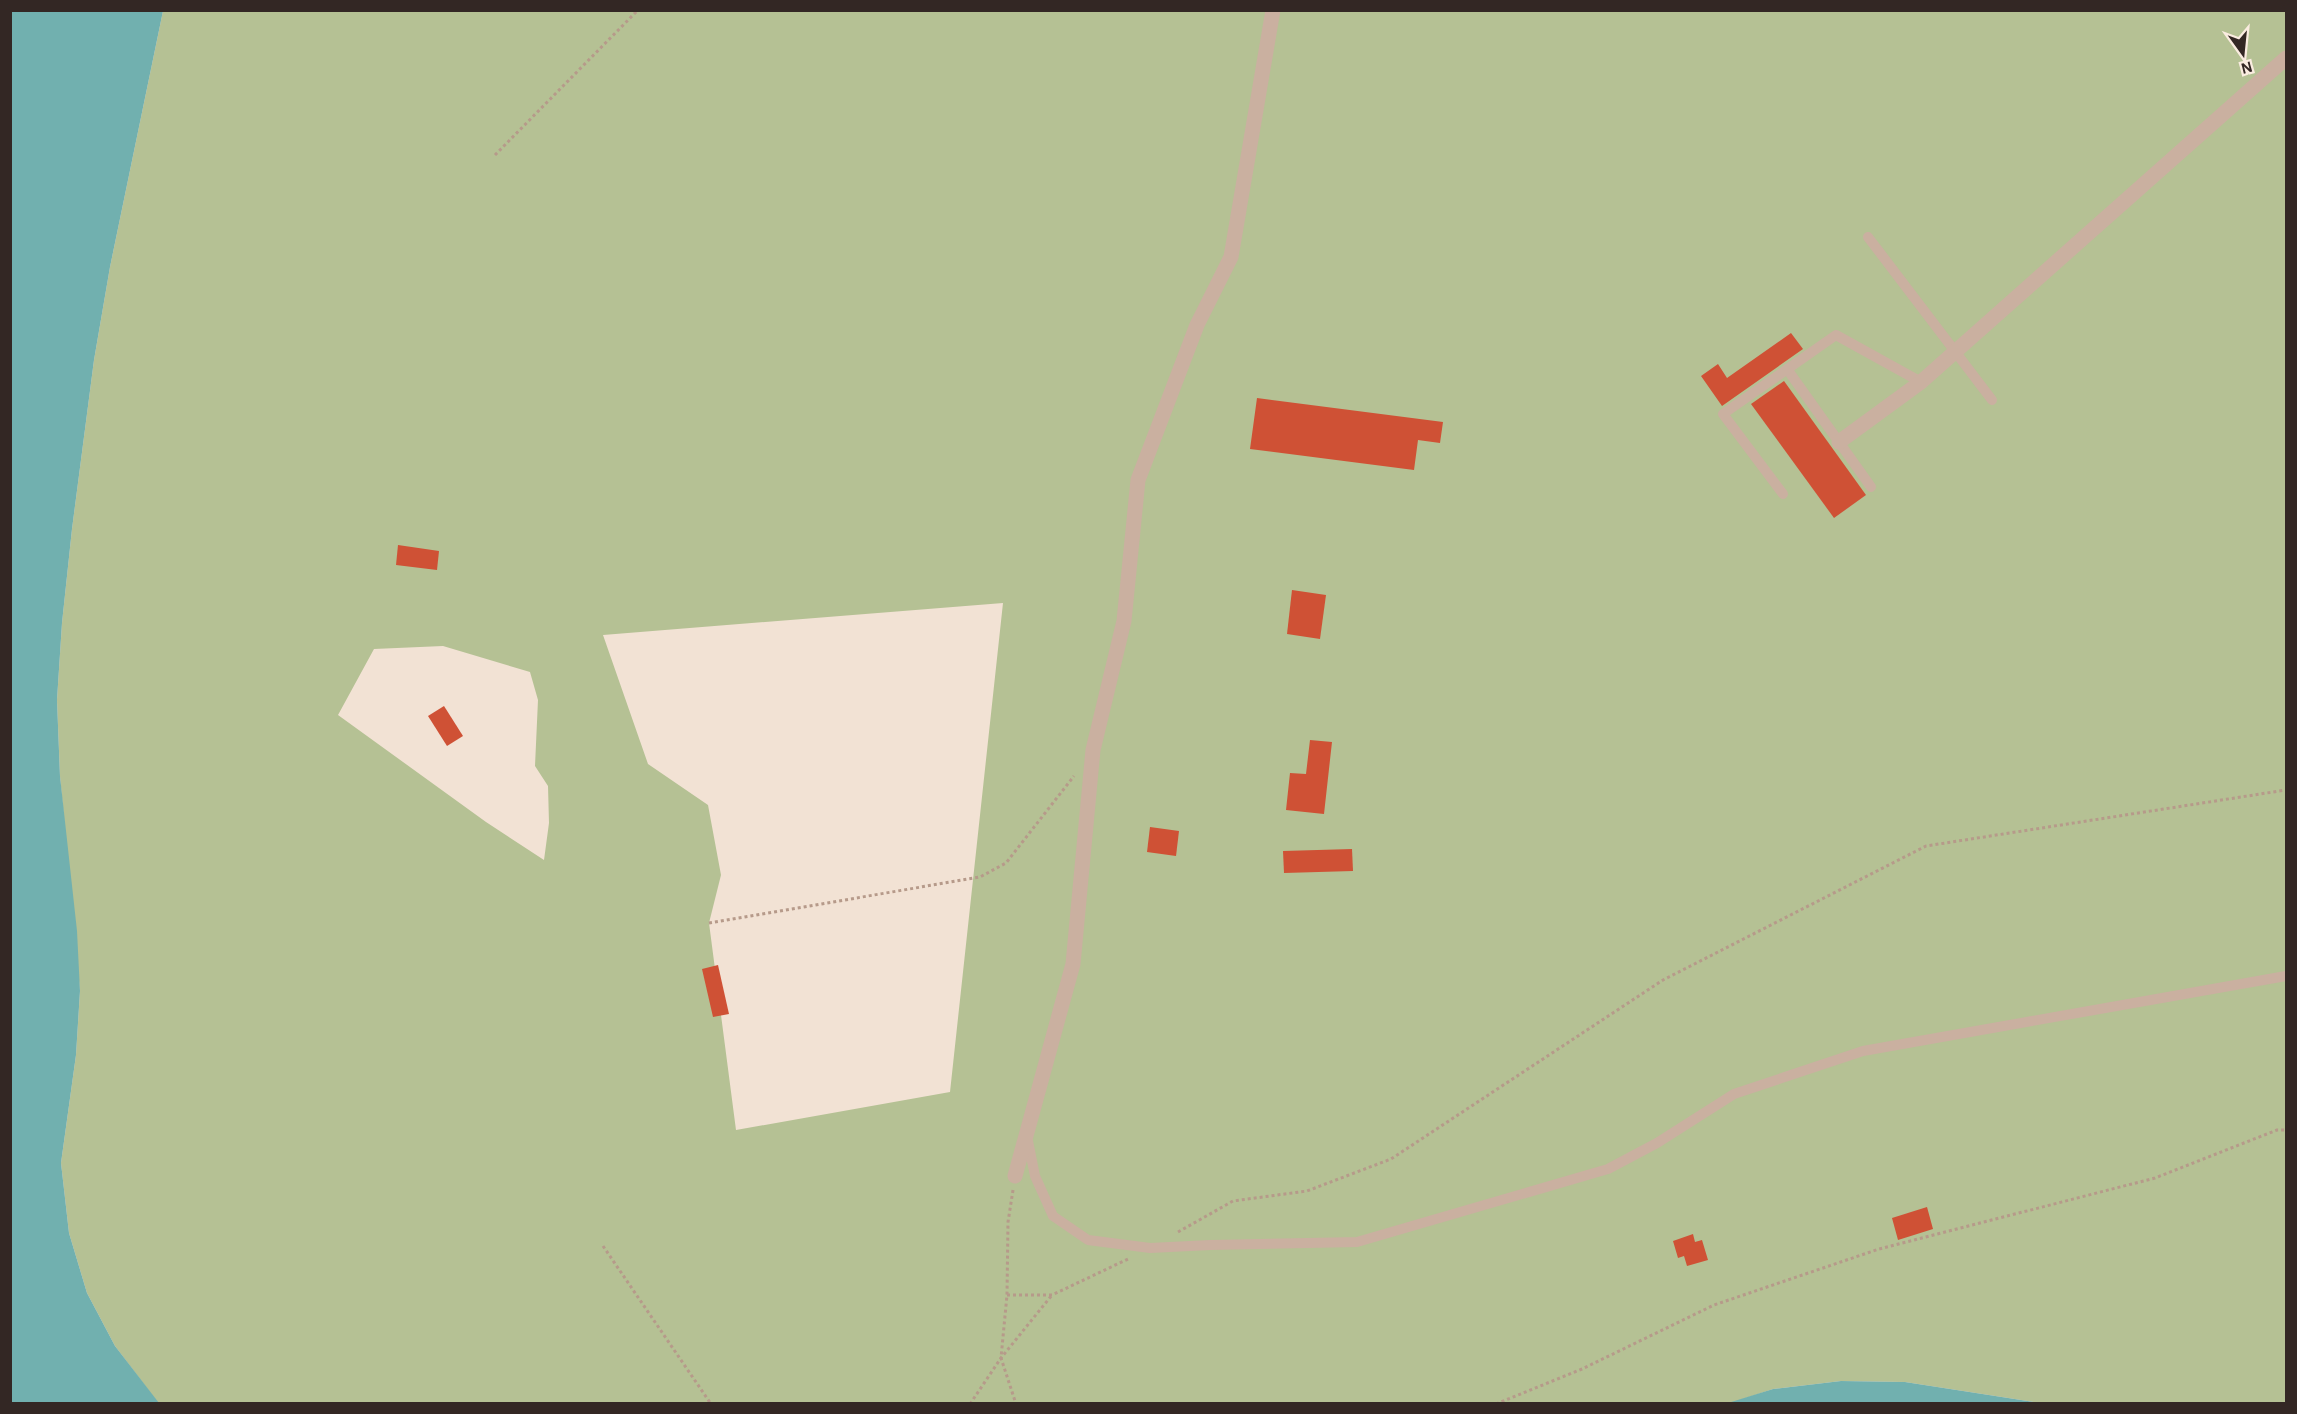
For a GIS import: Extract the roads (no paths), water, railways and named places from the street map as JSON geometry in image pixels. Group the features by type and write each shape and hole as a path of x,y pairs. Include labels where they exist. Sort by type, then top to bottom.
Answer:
{"street":[{"path":"1015,1176 1073,964 1093,750 1124,621 1138,480 1197,325 1231,257 1273,10"},
{"path":"1839,442 1922,382 2286,58"}],"lane":[{"path":"1868,237 1992,400"},
{"path":"1783,494 1723,414 1836,335 1922,382"},
{"path":"1787,369 1871,487"},
{"path":"1026,1130 1035,1176 1053,1216 1088,1240 1150,1248 1357,1242 1608,1169 1657,1143 1734,1094 1863,1051 2286,976"}],"water":[{"path":"10,11 163,11 110,267 94,360 72,529 57,700 60,776 77,931 80,991 76,1055 61,1163 69,1233 87,1293 115,1346 159,1403 11,1403"},
{"path":"1841,1381 1905,1382 2040,1403 1728,1403 1773,1389"}]}
